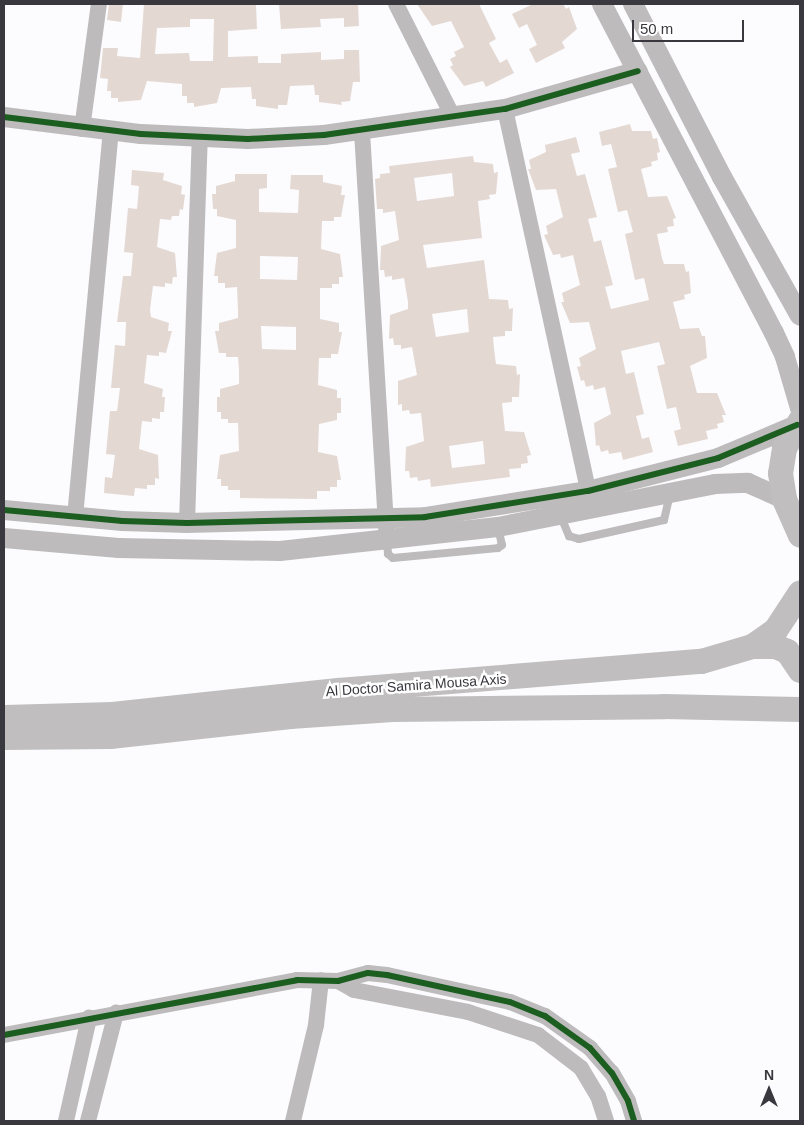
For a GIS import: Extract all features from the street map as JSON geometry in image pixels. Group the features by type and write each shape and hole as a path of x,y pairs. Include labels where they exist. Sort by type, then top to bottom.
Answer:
{"main road":[{"path":"799,418 781,460 784,499 800,535"},
{"name":"Al Doctor Samira Mousa Axis","path":"4,717 112,714 374,687 664,666 728,656 752,646 775,630 800,592"},
{"path":"752,646 775,646 787,651 800,670"},
{"name":"Al Doctor Samira Mousa Axis","path":"4,737 110,736 282,716 392,709 796,702"}],"street":[{"path":"82,129 99,4"},
{"path":"396,4 453,117"},
{"path":"4,510 75,517 187,523 385,518 474,511 588,491 718,458 799,418 785,357 602,4"},
{"path":"633,4 722,176 800,316"},
{"path":"4,117 112,132 248,140 362,132 506,109 638,71"},
{"path":"506,109 588,491"},
{"path":"75,517 112,132"},
{"path":"362,132 387,542"},
{"path":"187,523 200,136"},
{"path":"698,189 722,176"},
{"path":"4,538 186,551 280,551 387,542 498,527 561,517 715,484 748,483 784,499"},
{"path":"4,1035 297,980 338,980 368,973 455,988 529,1009 567,1030 590,1048 612,1073 628,1101 634,1121"},
{"path":"293,1121 316,1025 321,980"},
{"path":"338,980 354,990 451,1008 521,1027 554,1044 581,1068 591,1082 606,1121"},
{"path":"451,1008 455,988"},
{"path":"88,1121 116,1013"},
{"path":"66,1121 89,1018"}],"building":[{"path":"109,4 123,4 121,22 107,20"},
{"path":"144,4 256,4 257,29 228,31 228,57 258,56 258,63 281,63 281,54 321,52 321,60 344,59 344,50 359,50 360,82 353,82 350,101 341,102 342,105 319,102 319,95 315,95 314,85 290,86 287,105 278,105 278,109 256,106 256,99 252,99 251,87 221,88 217,103 194,107 194,103 187,103 187,96 182,96 182,84 147,81 141,100 118,102 118,98 111,98 111,91 107,91 108,79 100,78 103,48 118,48 117,56 140,58","holes":["190,19 214,19 213,61 190,61 189,53 155,54 157,28 190,27"]},
{"path":"279,4 358,4 359,26 344,27 344,18 320,19 321,27 281,29"},
{"path":"417,4 479,4 496,39 489,43 500,63 507,59 514,73 486,87 483,81 464,86 450,67 453,65 450,59 456,56 454,52 464,47 451,21 432,26"},
{"path":"533,4 563,4 566,9 569,7 577,29 562,42 565,48 536,63 529,49 537,45 527,24 519,28 512,14"},
{"path":"630,124 632,131 651,131 653,139 657,138 660,152 657,153 658,160 651,162 652,166 641,169 648,197 667,196 676,218 673,219 674,226 667,227 668,232 657,234 662,258 664,264 684,264 686,272 689,271 691,293 684,295 685,299 673,302 680,329 699,328 702,336 705,336 707,358 690,366 697,393 717,393 726,415 722,415 724,422 717,424 718,428 706,431 708,439 678,446 674,431 681,429 676,407 667,409 657,366 665,364 659,342 621,351 626,374 634,372 644,414 636,416 642,439 649,437 653,452 623,460 621,452 609,454 608,450 601,452 599,445 596,446 594,423 611,414 605,387 594,390 593,385 586,387 584,380 581,381 577,367 581,366 579,358 596,349 589,322 570,323 561,302 564,302 562,293 580,285 573,255 561,258 560,254 553,255 544,235 548,234 546,226 563,217 556,189 536,190 528,169 531,169 529,160 546,152 545,145 576,137 580,152 571,154 577,176 585,174 597,217 588,219 594,242 601,240 613,285 605,287 611,309 649,300 644,278 635,280 625,234 633,232 627,210 618,212 608,169 617,167 611,144 602,146 599,132"},
{"path":"473,156 474,162 493,164 494,173 498,172 496,194 489,195 490,199 478,201 482,238 423,245 427,268 484,260 489,299 508,300 509,309 513,308 512,331 505,331 505,336 493,337 494,349 496,364 516,366 517,375 520,374 519,397 512,397 512,402 502,403 505,431 524,432 531,455 527,456 528,463 521,464 521,468 509,469 510,477 431,487 430,479 418,481 417,477 410,478 409,471 405,471 406,447 424,441 421,413 410,414 409,410 402,411 402,404 398,405 398,381 417,375 412,347 401,349 401,345 394,345 393,338 389,339 390,315 408,309 404,278 392,280 392,276 385,277 384,270 380,270 381,246 399,240 395,211 383,213 383,209 377,209 375,179 380,178 380,174 390,173 389,166","holes":["452,173 454,196 417,201 414,178","467,309 469,332 436,337 432,314","483,441 485,464 452,468 449,446"]},
{"path":"132,170 164,173 163,180 182,186 181,194 185,195 183,210 180,209 179,216 172,216 171,220 160,219 157,247 175,253 177,277 173,277 172,284 165,283 165,287 153,286 150,310 151,317 169,323 168,331 172,331 166,353 159,352 159,356 147,355 144,383 163,389 162,397 165,397 164,412 160,412 160,419 152,418 152,422 142,421 139,449 158,455 159,479 155,478 155,485 147,485 147,489 135,488 134,496 104,493 105,477 112,478 115,455 106,454 110,411 117,411 120,388 111,388 115,345 125,346 126,322 117,322 123,276 131,276 133,253 124,252 128,208 137,209 139,186 131,185"},
{"path":"235,174 267,174 267,188 259,189 259,212 298,213 299,190 290,189 291,175 323,175 323,182 342,186 341,195 345,195 341,217 334,217 334,221 322,221 321,249 340,254 343,277 339,277 339,284 332,284 332,288 320,288 320,319 339,323 339,332 342,332 338,354 331,354 331,358 319,358 318,385 337,390 337,398 341,398 341,413 337,413 337,420 319,424 318,452 337,456 341,480 337,480 337,487 330,487 330,491 317,491 317,499 240,498 240,490 228,490 228,486 221,486 221,479 217,479 220,455 239,451 238,423 228,423 228,419 221,419 221,412 217,412 217,397 220,397 220,389 239,384 239,371 238,357 226,357 226,353 219,353 215,331 219,331 219,323 238,318 238,311 237,287 225,288 225,283 218,283 218,276 214,276 217,253 236,248 236,220 217,216 217,209 213,209 212,194 216,194 216,186 235,181","holes":["260,256 298,257 297,280 260,279","261,326 296,327 296,350 262,349"]}],"cycle path":[{"path":"4,117 141,134 248,139 324,135 505,109 638,71"},
{"path":"4,510 122,521 187,523 425,517 588,491 718,458 797,425"},
{"path":"4,1035 297,980 338,981 368,973 387,975 510,1002 545,1016 590,1048 612,1073 628,1101 634,1121"}]}
